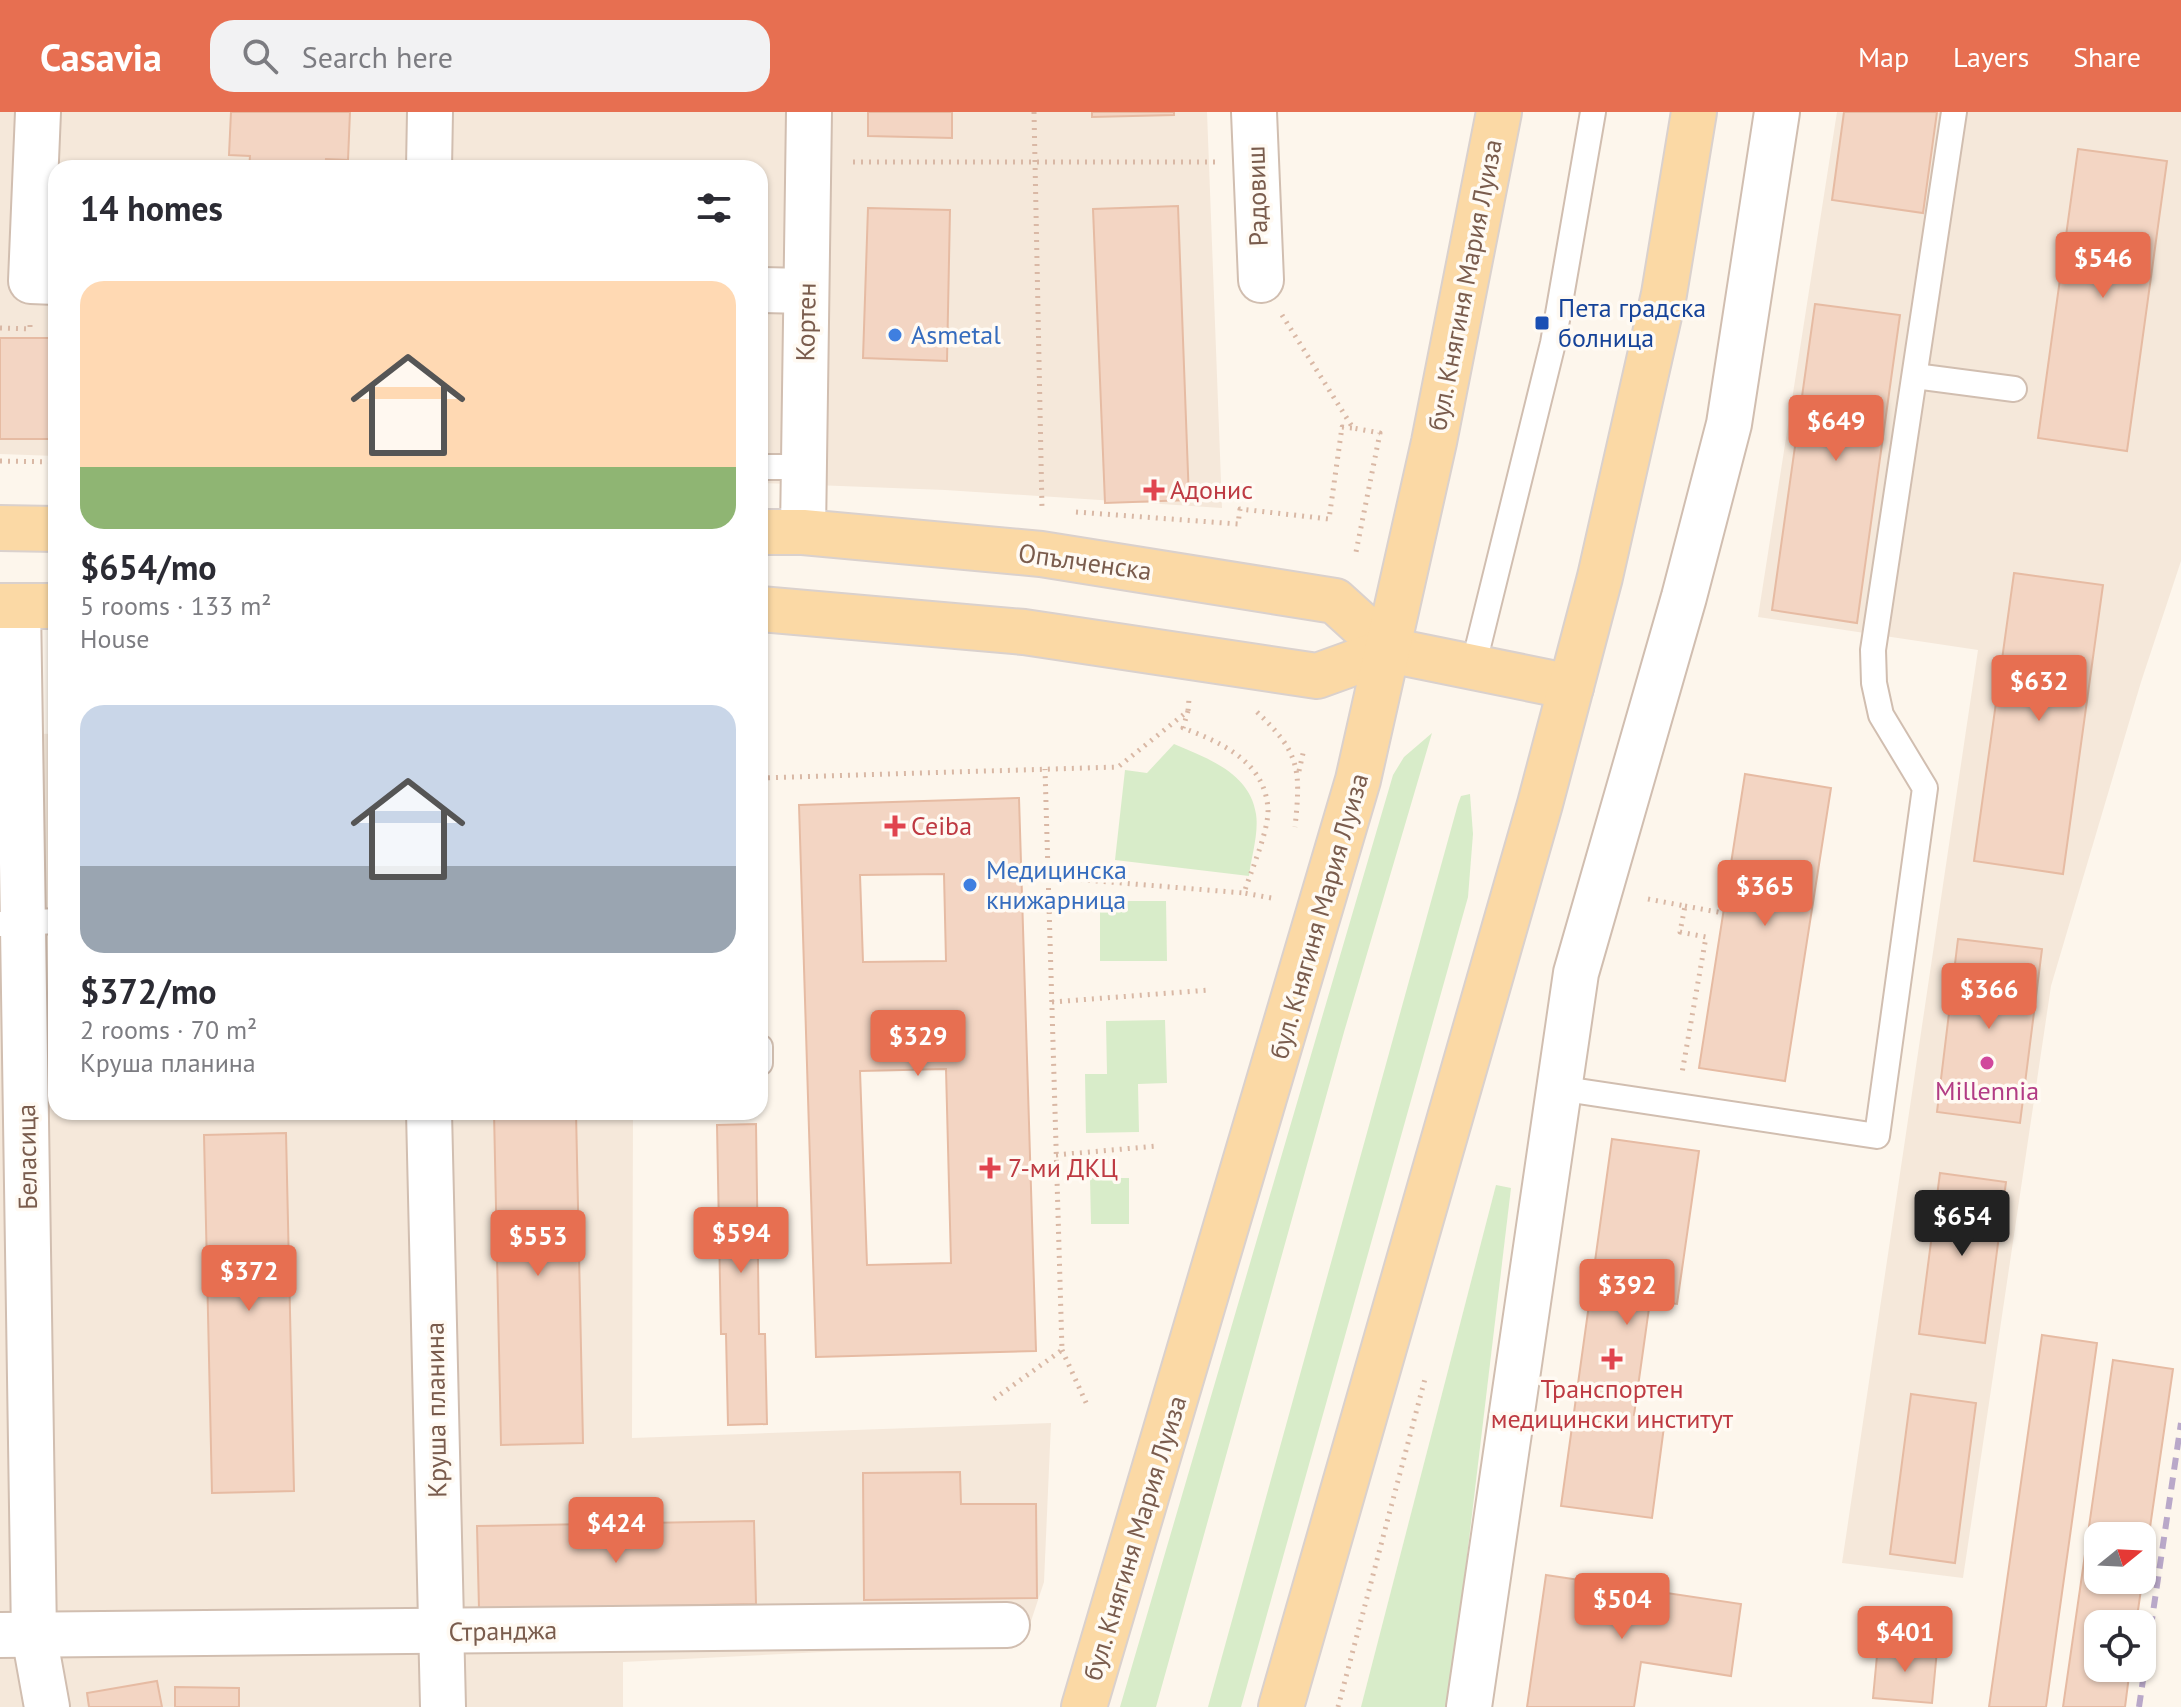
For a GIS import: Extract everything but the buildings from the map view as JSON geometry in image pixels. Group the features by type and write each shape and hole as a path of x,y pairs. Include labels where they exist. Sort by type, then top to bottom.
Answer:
{"main road":[{"name":"бул. Княгиня Мария Луиза","path":"1084,1707 1321,915 1389,650 1483,207 1499,112"},
{"path":"1281,1707 1571,687 1634,436 1664,294 1694,112"},
{"path":"0,528 48,529"},
{"name":"Опълченска","path":"768,532 803,532 1041,554 1335,601 1389,650"},
{"path":"768,610 1024,632 1317,676 1389,650 1571,687"}],"street":[{"path":"38,112 43,282"},
{"path":"429,160 430,112"},
{"name":"Кортен","path":"803,532 809,112"},
{"name":"Радовиш","path":"1254,112 1261,280"},
{"path":"1469,1707 1576,973 1684,597 1729,424 1777,112"},
{"path":"768,290 806,291"},
{"name":"Беласица","path":"25,606 26,923 17,1635 47,1707"},
{"name":"Круша планина","path":"429,1120 443,1707"},
{"name":"Странджа","path":"17,1635 1007,1625"}],"lane":[{"path":"1473,667 1553,343 1593,112"},
{"path":"1558,1088 1877,1136 1925,788 1881,715 1873,661 1954,112"},
{"path":"1915,376 2014,389"},
{"path":"768,467 804,467"}],"path":[{"path":"1034,112 1040,509 1056,510"},
{"path":"808,162 1034,165 1256,161"},
{"path":"1261,280 1353,428"},
{"path":"1071,511 1238,524 1240,509 1329,519 1342,427 1353,428 1380,433 1356,552"},
{"path":"0,461 48,462"},
{"path":"1190,688 1183,728 1228,745 1256,774 1268,809 1244,893"},
{"path":"1247,703 1278,733 1295,757 1297,776"},
{"path":"768,778 1118,767 1188,711"},
{"path":"1291,840 1297,776 1304,749"},
{"path":"1045,769 1062,1350 1088,1407"},
{"path":"1048,877 1244,893 1276,902 1280,886"},
{"path":"1648,899 1723,913"},
{"path":"1676,1106 1706,937 1680,932 1685,906"},
{"path":"1052,1002 1210,990"},
{"path":"1056,1155 1157,1146"},
{"path":"994,1399 1062,1350"}],"shaded area":[{"path":"0,112 1207,112 1222,508 945,490 768,483 768,160 48,160 48,456 0,454"},
{"path":"1837,112 2181,112 2181,561 2141,682 2051,986 1963,1578 1842,1563 1978,650 1758,617"},
{"path":"0,733 48,734 48,1120 633,1120 632,1438 1051,1423 1044,1582 1024,1642 623,1662 623,1707 0,1707"}],"green space":[{"path":"1432,733 1344,1032 1156,1707 1120,1707 1393,775 1404,757"},
{"path":"1174,744 1225,769 1245,788 1252,800 1257,821 1249,876 1115,860 1125,770 1147,773"},
{"path":"1470,794 1473,834 1468,897 1241,1707 1208,1707 1458,804 1461,796"},
{"path":"1100,901 1166,901 1167,961 1100,961"},
{"path":"1165,1020 1167,1083 1138,1084 1139,1132 1086,1133 1085,1074 1107,1074 1106,1021"},
{"path":"1090,1178 1129,1178 1129,1224 1091,1224"},
{"path":"1496,1185 1511,1188 1449,1707 1361,1707"}],"railway":[{"path":"2139,1707 2181,1423"}],"place":[{"name":"Пета градска болница","path":"1542,323"},
{"name":"Asmetal","path":"895,335"},
{"name":"Адонис","path":"1154,490"},
{"name":"Ceiba","path":"895,826"},
{"name":"Медицинска книжарница","path":"970,885"},
{"name":"Millennia","path":"1987,1063"},
{"name":"7-ми ДКЦ","path":"990,1168"},
{"name":"Транспортен медицински институт","path":"1612,1359"}]}
